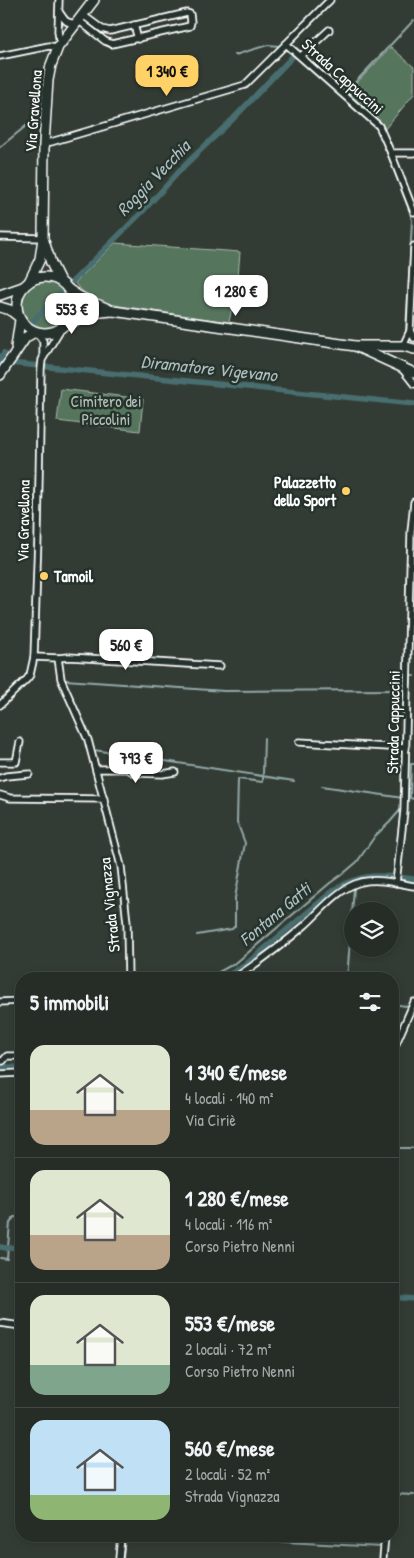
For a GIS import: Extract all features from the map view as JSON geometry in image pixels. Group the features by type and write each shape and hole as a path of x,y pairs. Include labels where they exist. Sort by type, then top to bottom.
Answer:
{"main road":[{"name":"Via Gravellona","path":"26,285 40,259 43,238 44,144 48,80 51,65 59,46 94,0"},
{"name":"Via Gravellona","path":"43,238 51,263 65,286"},
{"path":"0,296 41,277 54,278 80,296 113,311"},
{"path":"15,353 20,319 17,302 26,285"},
{"path":"62,328 68,322 73,309 71,295 65,286"},
{"path":"0,307 10,310 20,319 24,326 36,333 49,334 91,313 113,311 355,346 404,346 414,349"},
{"path":"2,373 26,337 36,333"},
{"path":"355,346 414,373"},
{"path":"400,366 397,358 404,346"}],"street":[{"path":"0,56 50,46 59,46 59,0"},
{"path":"44,144 245,85 330,0"},
{"path":"60,13 66,22 71,24 79,19"},
{"path":"187,13 190,14 191,22 190,26 112,44 105,41 79,19 110,31 187,13"},
{"path":"134,25 138,39"},
{"path":"301,56 329,30"},
{"name":"Strada Cappuccini","path":"286,44 379,126 414,212"},
{"path":"391,153 414,153"},
{"path":"0,237 43,238"},
{"path":"404,346 410,331 414,246"},
{"name":"Via Gravellona","path":"0,704 27,680 34,657 41,369 42,360 62,328"},
{"path":"410,331 414,338"},
{"path":"36,333 43,341 42,360"},
{"path":"400,366 414,384"},
{"name":"Strada Cappuccini","path":"396,883 404,812 411,532 414,502"},
{"path":"34,657 69,657 220,666"},
{"name":"Strada Vignazza","path":"58,658 61,679 85,732 121,866 127,923 128,972"},
{"path":"0,762 16,762 20,742"},
{"path":"298,742 406,748"},
{"path":"96,769 128,769 134,774 174,772"},
{"path":"0,778 29,774"},
{"path":"0,795 10,798 104,799"},
{"path":"243,972 275,950 352,886 362,882 377,880 414,886"},
{"path":"0,1002 15,1001"},
{"path":"399,1037 414,1002"},
{"path":"0,1061 3,1061 7,1056 15,1056"},
{"path":"0,1074 15,1073"},
{"path":"0,1323 15,1325"},
{"path":"119,1558 120,1542"},
{"path":"383,1558 384,1542"}],"green space":[{"path":"391,47 414,67 414,94 384,130 347,93"},
{"path":"115,243 240,252 238,277 229,322 120,306 102,302 86,294 75,283"},
{"path":"40,281 50,281 62,288 69,300 69,310 62,322 50,329 40,329 32,325 25,318 21,310 21,300 25,292 32,285"},
{"name":"Cimitero dei Piccolini","path":"61,389 143,399 140,431 57,421"}],"waterway":[{"path":"347,91 414,20"},
{"path":"235,55 268,45 280,46"},
{"name":"Roggia Vecchia","path":"286,50 297,56"},
{"name":"Roggia Vecchia","path":"32,322 295,54"},
{"path":"0,147 42,113"},
{"path":"379,132 412,221 406,331"},
{"name":"Roggia Vecchia","path":"0,358 4,353"},
{"name":"Diramatore Vigevano","path":"0,362 414,404"},
{"path":"414,546 412,633 414,636"},
{"path":"410,689 411,676 414,676"},
{"path":"65,680 224,691 405,690"},
{"path":"263,774 264,738"},
{"path":"94,750 294,781"},
{"name":"Fontana Gatti","path":"414,764 411,764 410,798 414,799"},
{"path":"197,935 232,929 235,926 235,898 245,843 237,822 238,779 263,782 263,777"},
{"path":"322,786 403,798"},
{"name":"Fontana Gatti","path":"219,972 237,962 357,862 375,836 402,808"},
{"path":"233,972 244,966 334,890 344,884 373,876 414,879"},
{"path":"348,972 354,888"},
{"name":"Fontana Gatti","path":"0,999 15,998"},
{"path":"399,1005 406,1006"},
{"path":"0,1067 15,1067"},
{"path":"399,1148 414,1148"},
{"path":"0,1258 7,1259 10,1223 15,1217"},
{"path":"0,1247 7,1248"},
{"path":"9,1248 15,1247"},
{"path":"399,1298 414,1299"},
{"path":"399,1494 414,1495"},
{"path":"123,1558 124,1542"},
{"path":"285,1542 382,1547"}],"place":[{"name":"Palazzetto dello Sport","path":"346,491"},
{"name":"Tamoil","path":"44,576"}]}
